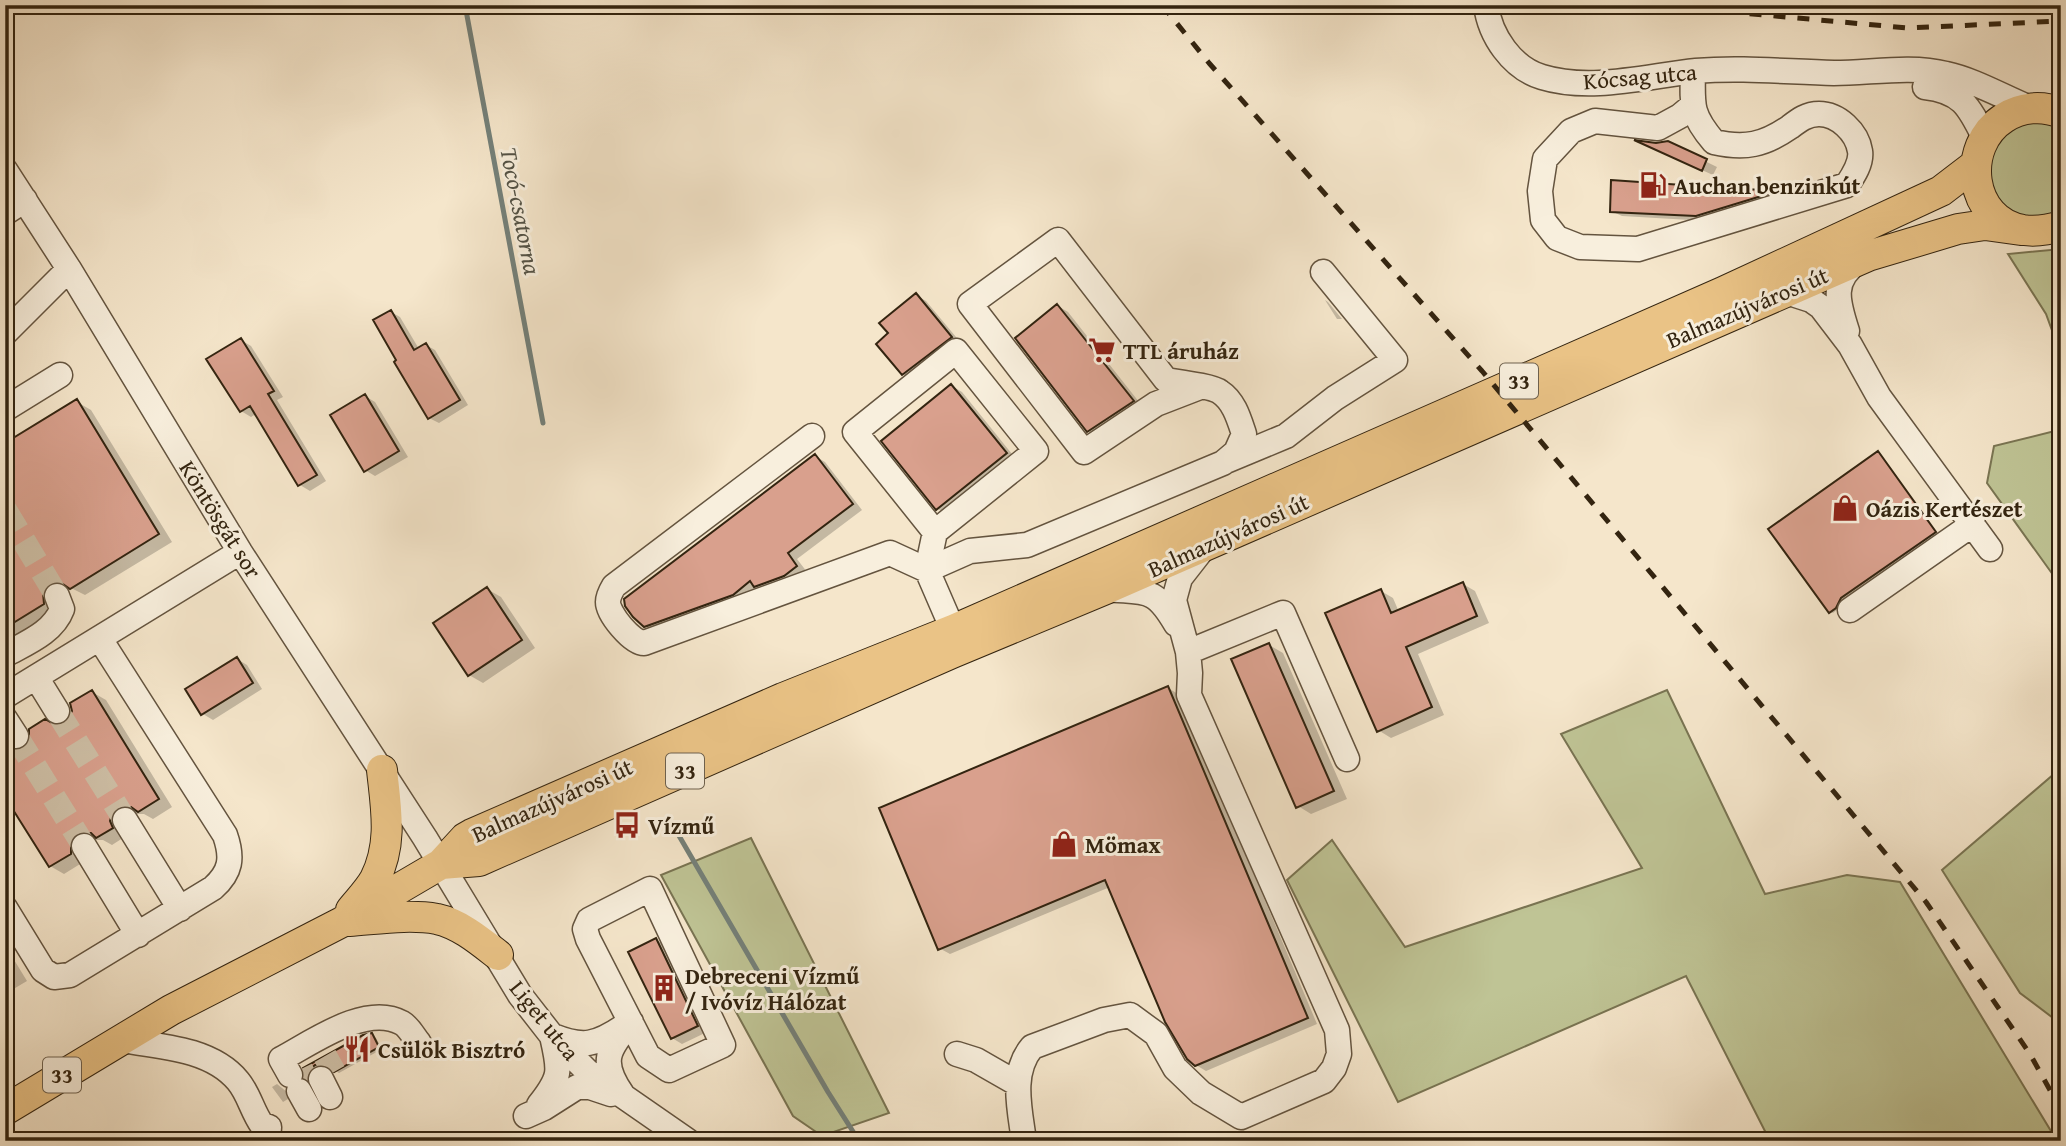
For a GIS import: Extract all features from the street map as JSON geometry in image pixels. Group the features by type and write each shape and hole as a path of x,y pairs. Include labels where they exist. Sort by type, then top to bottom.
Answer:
{"main road":[{"path":"2021,230 2001,221 1986,206 1977,187 1975,165 1984,136 1996,123 2012,113 2030,108 2051,109 2061,113"},
{"name":"Balmazújvárosi út","path":"5,1110 171,1010 342,922 441,864 472,834 783,698 953,630 1804,255 1941,191 1975,165"},
{"name":"Balmazújvárosi út","path":"441,864 480,861 1863,258 1958,229 1985,225 2021,230"},
{"name":"33","path":"2021,230 2042,232 2061,226"},
{"path":"342,922 374,879 387,847 388,828 382,770"},
{"path":"342,922 416,918 439,920 470,933 498,955"}],"street":[{"name":"Kócsag utca","path":"1486,5 1496,36 1507,52 1522,66 1539,76 1576,83 1749,69 1834,73 1914,70 1947,74 2030,108"},
{"path":"1692,106 1658,128 1595,121 1571,131 1545,159 1539,191 1543,220 1557,238 1580,247 1638,249 1847,185 1856,172 1861,152 1853,134 1840,120 1820,114 1802,117 1788,128 1747,147 1714,142 1701,127 1692,106 1693,72"},
{"name":"Kócsag utca","path":"1834,73 1951,92 1963,100 1984,136"},
{"name":"Köntösgát sor","path":"5,170 15,207 68,269 240,552 441,864"},
{"path":"1200,387 1156,404 1084,452 970,304 1058,240 1166,380 1200,387 1219,391 1237,412 1244,434 1236,452 1223,463"},
{"path":"1850,345 1838,298 1840,282 1847,269 1863,258"},
{"path":"5,333 68,269"},
{"path":"812,436 614,586 609,594 609,608 630,638 644,643 890,553 927,570 970,551 1027,545 1286,436 1335,398 1395,360 1324,272"},
{"path":"1783,291 1811,300 1821,307 1850,345 1879,397 1990,549"},
{"path":"935,532 855,432 956,351 1036,451 935,532 927,570 953,630"},
{"path":"5,409 60,375"},
{"path":"1850,610 1973,524"},
{"path":"1011,1141 1021,1065 1032,1047 1104,1020 1130,1015 1156,1034 1175,1068 1201,1093 1241,1117 1324,1081 1334,1068 1339,1054 1337,1030 1188,695 1190,673 1174,600 1180,578 1206,545"},
{"path":"5,696 240,552"},
{"path":"1106,589 1154,595 1164,602 1185,643"},
{"path":"5,655 49,629 58,620 62,609 57,596"},
{"path":"1185,643 1283,613 1348,759"},
{"path":"5,908 43,970 54,977 70,975 180,909 221,881 231,862 225,835 100,639"},
{"path":"36,677 57,711"},
{"path":"125,820 180,909"},
{"path":"83,846 138,935"},
{"name":"Liget utca","path":"441,864 520,995 552,1036 587,1071 688,1141"},
{"path":"650,889 723,1045 669,1070 648,1056 631,1022 585,929 589,920 650,889"},
{"path":"312,1074 361,1020 370,1016 387,1017 404,1024 419,1043"},
{"path":"625,1098 590,1087 576,1087 544,1108 526,1116 555,1085 559,1069 552,1036 580,1045 597,1042 631,1022"},
{"path":"625,1098 612,1079 607,1061 612,1044 631,1022"},
{"path":"120,1040 183,1051 206,1059 228,1072 238,1082 255,1115 269,1134"},
{"path":"957,1054 976,1060 1018,1089 1024,1141"}],"green space":[{"path":"2025,120 2061,126 2061,211 2052,215 2032,217 2013,212 1992,192 1989,176 1991,146"},
{"path":"2061,249 2061,355 2046,314 2008,254"},
{"path":"2061,406 2061,586 1987,483 1994,446 2055,431"},
{"path":"1667,690 1765,894 1847,875 1900,882 2057,1141 1770,1141 1686,976 1398,1102 1287,880 1332,840 1405,947 1642,868 1561,734"},
{"path":"2061,768 2061,1024 2020,993 1942,870"},
{"path":"751,838 889,1113 822,1136 793,1116 661,875"}],"building":[{"path":"1634,140 1656,143 1668,141 1707,159 1702,171"},
{"name":"Auchan benzinkút","path":"1611,180 1778,191 1696,216 1610,212"},
{"path":"916,293 952,337 902,375 876,344 888,333 879,323"},
{"path":"1057,304 1134,401 1087,432 1015,338"},
{"path":"391,310 414,350 426,343 460,400 428,419 373,320"},
{"path":"241,338 274,391 268,394 317,475 298,486 250,406 240,412 206,359"},
{"path":"951,384 1007,453 936,510 881,441"},
{"path":"365,394 399,451 364,472 330,415"},
{"path":"77,399 159,534 70,589 60,582 51,582 43,593 44,604 5,628 5,443"},
{"path":"1878,451 1936,532 1841,598 1836,608 1829,613 1768,529"},
{"path":"815,454 853,504 788,553 797,566 784,576 754,587 750,581 733,595 644,627 633,617 625,606 624,599"},
{"path":"1463,582 1477,616 1406,647 1432,707 1377,732 1325,613 1381,589 1391,613"},
{"path":"487,587 522,640 468,676 433,623"},
{"path":"1269,643 1334,791 1296,808 1231,659"},
{"path":"237,657 253,683 201,715 185,689"},
{"name":"Mömax","path":"1168,686 1308,1018 1195,1066 1187,1059 1165,1022 1105,880 938,950 879,808"},
{"path":"92,690 159,799 138,812 131,807 118,807 110,821 113,828 96,838 91,833 77,833 71,839 71,854 49,867 5,797 5,746 16,751 25,748 29,742 29,729 45,719 57,726 65,723 72,711 70,703"},
{"name":"Debreceni Vízmű / Ivóvíz Hálózat","path":"656,938 698,1026 671,1039 628,952"},
{"name":"Csülök Bisztró","path":"372,1033 379,1047 334,1072 323,1064 315,1065 306,1078 304,1077 303,1068 363,1035"}],"waterway":[{"name":"Tocó-csatorna","path":"465,5 543,423"},
{"path":"671,822 859,1141"}],"tunnel":[{"path":"5,510 57,596"},
{"path":"57,711 125,820"},
{"path":"16,736 84,846"},
{"path":"325,1056 334,1072"},
{"path":"301,1069 309,1085"}],"railway":[{"path":"1162,5 1209,63 1482,371 1926,902 2030,1054 2061,1110"},
{"path":"1654,5 1908,28 2061,21"}],"place":[{"name":"Auchan benzinkút","path":"1653,185"},
{"name":"TTL áruház","path":"1102,350"},
{"name":"Oázis Kertészet","path":"1845,508"},
{"name":"Vízmű","path":"627,825"},
{"name":"Mömax","path":"1064,844"},
{"name":"Debreceni Vízmű / Ivóvíz Hálózat","path":"664,988"},
{"name":"Csülök Bisztró","path":"357,1049"}]}
